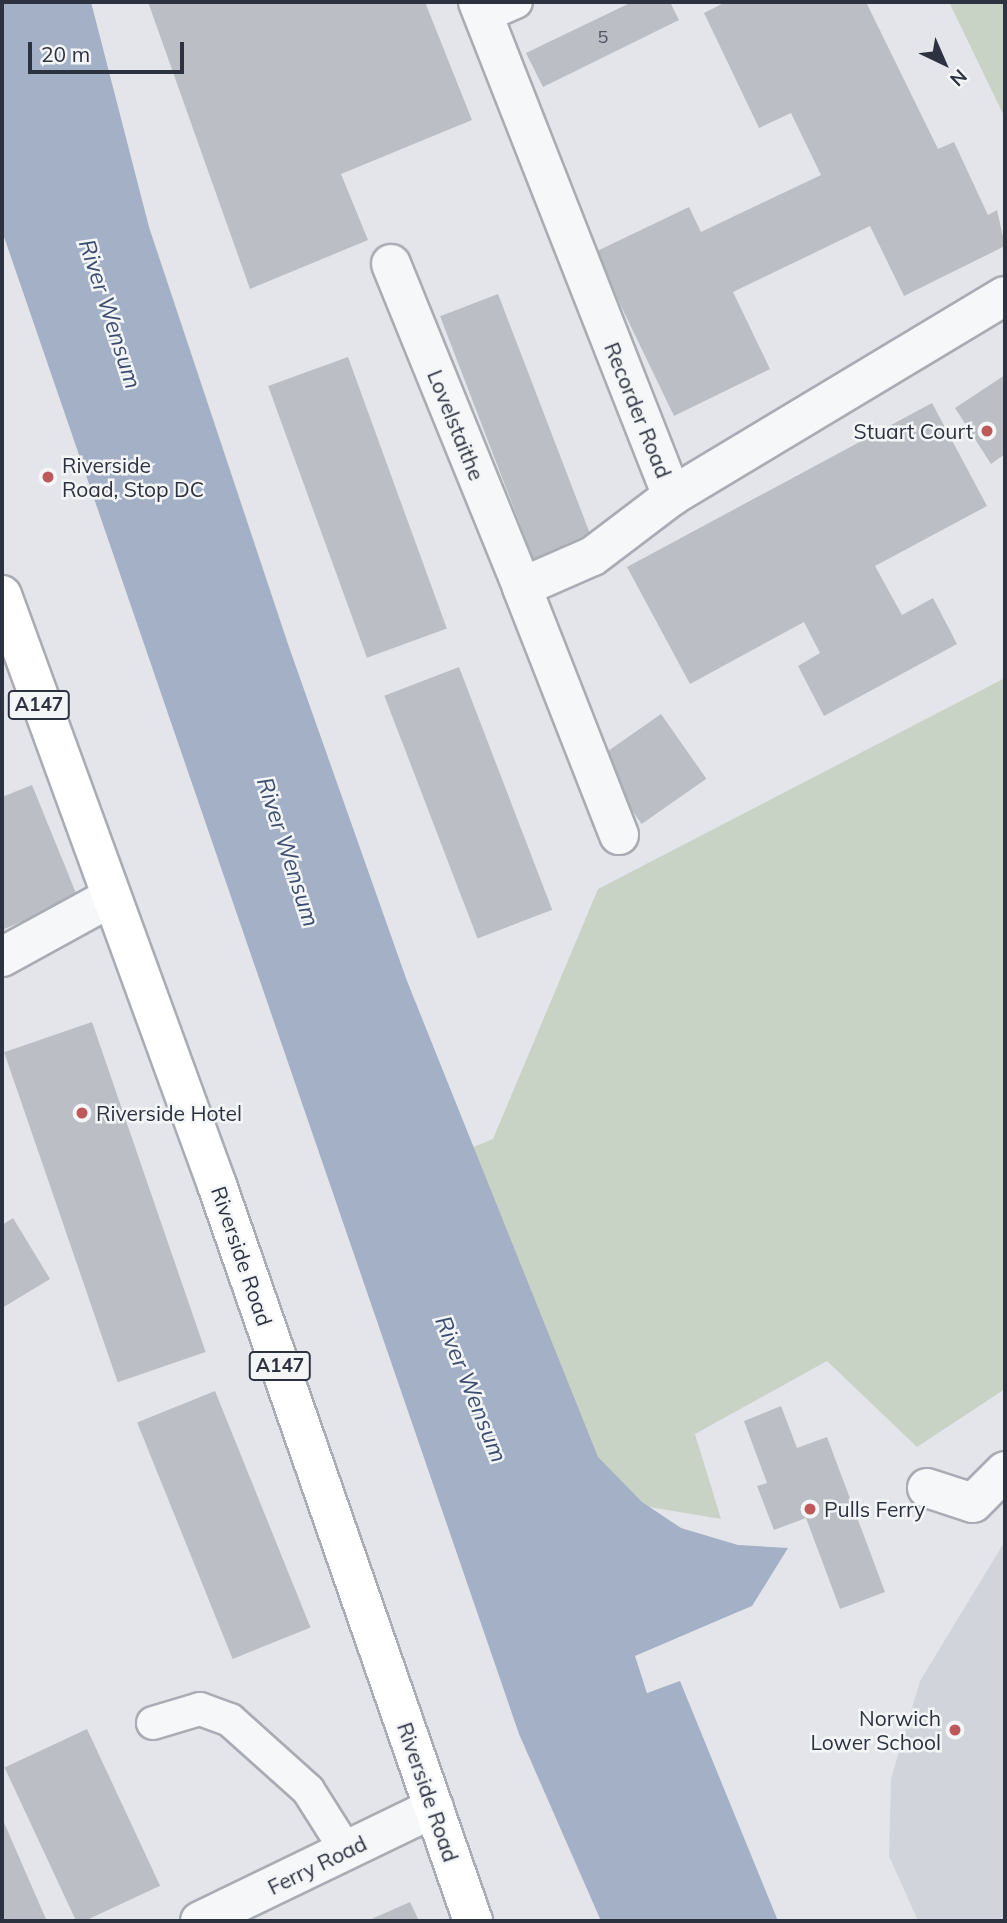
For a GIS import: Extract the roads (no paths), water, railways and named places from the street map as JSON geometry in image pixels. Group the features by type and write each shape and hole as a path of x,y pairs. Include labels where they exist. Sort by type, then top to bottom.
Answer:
{"main road":[{"name":"Riverside Road","path":"2,595 108,899 218,1185 473,1921"}],"street":[{"name":"Recorder Road","path":"493,7 672,496 1005,296"},
{"name":"Lovelstaithe","path":"391,264 619,835"},
{"path":"522,587 593,556 672,496"},
{"path":"2,957 108,899"},
{"path":"927,1488 973,1503 1005,1471"},
{"name":"Ferry Road","path":"201,1921 434,1808"}],"lane":[{"path":"153,1723 200,1709 230,1720 308,1790 346,1850"}],"water":[{"name":"River Wensum","path":"2,2 91,2 149,227 289,647 407,981 598,1457 642,1502 681,1528 738,1545 788,1548 752,1606 636,1656 647,1693 680,1681 778,1921 601,1921 519,1734 2,231"}],"place":[{"name":"Stuart Court","path":"987,431"},
{"name":"Riverside Road, Stop DC","path":"48,477"},
{"name":"Riverside Hotel","path":"82,1113"},
{"name":"Pulls Ferry","path":"810,1509"},
{"name":"Norwich Lower School","path":"955,1730"}]}
